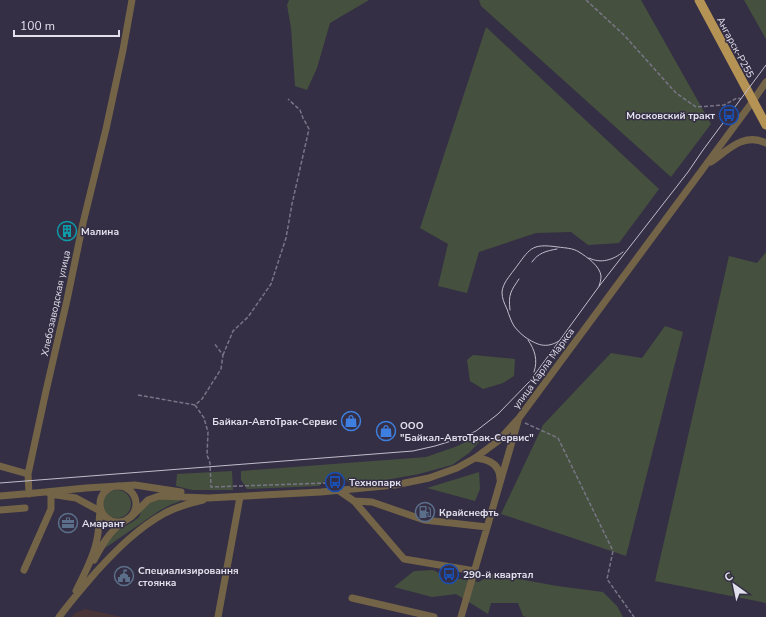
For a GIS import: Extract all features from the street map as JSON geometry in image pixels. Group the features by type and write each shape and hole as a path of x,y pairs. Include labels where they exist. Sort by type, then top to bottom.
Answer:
{"main road":[{"name":"Ангарск-Р255","path":"699,0 766,125"}],"street":[{"name":"Хлебозаводская улица","path":"32,494 28,474 83,222 106,129 132,0"},
{"name":"улица Карла Маркса","path":"73,598 104,542 116,528 129,519 148,500 156,496 166,495 208,498 240,497 395,485 429,478 457,468 498,441 522,420 766,82"},
{"path":"704,167 742,141 757,139 766,143"},
{"path":"461,617 500,483 522,420"},
{"path":"474,458 483,458 494,464 500,475 500,483"},
{"path":"0,466 28,474"},
{"name":"улица Карла Маркса","path":"0,496 135,485 208,498"},
{"path":"73,598 93,554 97,538 100,500 103,493 108,488 115,486 126,487 133,493 136,508 129,519 121,522 111,521 106,519 100,511"},
{"path":"338,490 354,501 404,559 475,571"},
{"name":"улица Карла Маркса","path":"32,494 51,494 76,498 100,511"},
{"path":"24,570 51,509 51,494"},
{"path":"218,617 240,497"},
{"path":"59,617 73,598 118,548 141,529 159,516 176,508 208,498"},
{"path":"354,501 372,502 424,520 487,527"},
{"path":"0,510 25,508"},
{"path":"352,598 434,617"}],"path":[{"path":"586,0 624,35 676,94 696,107 724,105 737,98 741,100"},
{"path":"195,404 202,398 221,369 223,355 233,331 248,317 271,284 286,238 309,129 300,110 288,99"},
{"path":"214,343 223,355"},
{"path":"138,395 195,404 204,418 208,432 207,455 210,463 211,487 326,483"},
{"path":"522,420 558,438 613,551 607,579 634,617"}],"shaded area":[{"path":"85,609 122,617 72,617 75,613"}],"green space":[{"path":"289,0 369,0 330,23 317,68 307,90 295,86 291,28 287,5"},
{"path":"479,0 641,0 711,124 671,177 481,6"},
{"path":"744,0 766,0 766,39"},
{"path":"486,27 659,189 619,243 588,245 571,232 536,233 479,252 467,293 438,286 448,244 420,228"},
{"path":"766,252 766,603 655,581 729,256 757,263"},
{"path":"665,326 683,332 626,556 501,514 543,425 611,353 642,358"},
{"path":"473,355 515,359 514,376 503,383 483,389 470,381 467,360"},
{"path":"481,435 481,440 469,453 452,465 419,474 386,480 348,482 344,478 326,480 319,486 247,489 241,480 241,471 426,457 455,447"},
{"path":"232,471 233,490 192,490 176,486 177,474"},
{"path":"479,472 480,489 475,501 427,488"},
{"path":"117,490 123,491 127,494 130,498 130,510 127,514 123,517 117,518 111,517 107,514 104,510 103,504 104,498 107,494 111,491"},
{"path":"172,498 181,501 159,511 105,548 107,543 117,531 139,517 142,509 153,500"},
{"path":"433,570 447,577 479,582 492,574 557,586 603,592 617,606 623,617 526,617 523,616 518,603 491,603 488,614 456,594 432,597 394,587 414,571"}],"tram line":[{"path":"0,483 413,451 461,438 476,431 498,414 530,381 600,285 688,172 766,65"},
{"path":"559,341 550,345 538,344 525,337 515,327 502,296 502,292 508,278 528,252 536,247 549,246 574,250 589,259 596,265 600,272 601,277 599,286"},
{"path":"532,262 537,256 557,249"},
{"path":"589,258 602,261 615,257 623,252"},
{"path":"510,310 509,300 511,293 519,279"},
{"path":"528,340 535,355 536,363 534,372"}],"place":[{"name":"Московский тракт","path":"729,115"},
{"name":"Малина","path":"67,231"},
{"name":"Байкал-АвтоТрак-Сервис","path":"351,421"},
{"name":"ООО \"Байкал-АвтоТрак-Сервис\"","path":"386,431"},
{"name":"Технопарк","path":"335,482"},
{"name":"Крайснефть","path":"425,512"},
{"name":"Амарант","path":"68,523"},
{"name":"290-й квартал","path":"449,574"},
{"name":"Специализировання стоянка","path":"124,576"}]}
